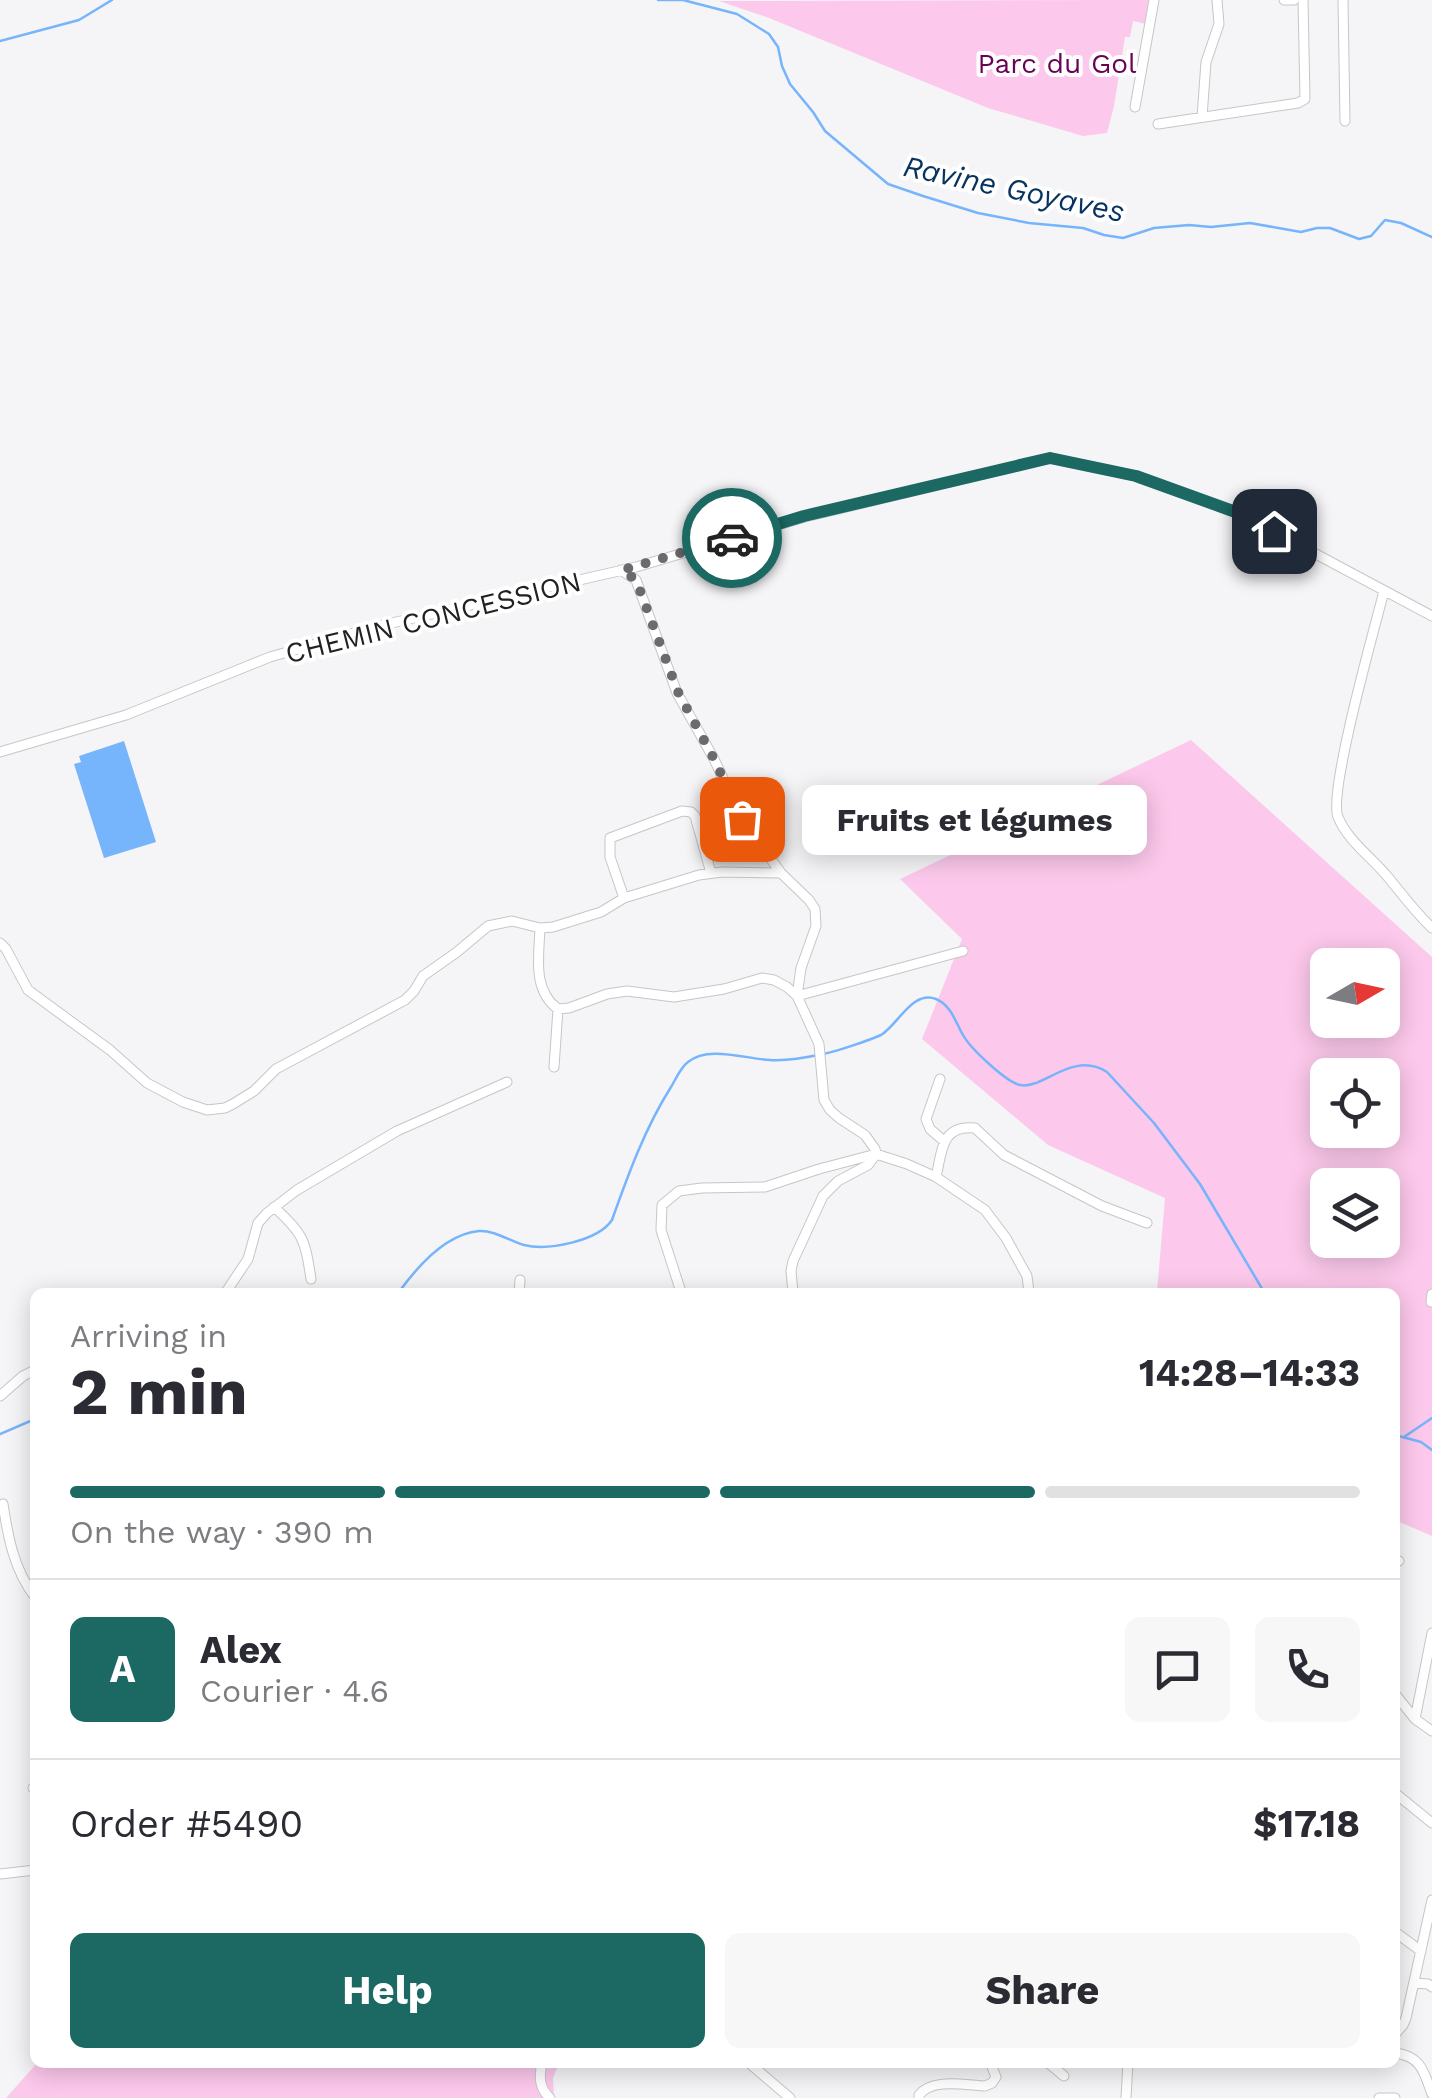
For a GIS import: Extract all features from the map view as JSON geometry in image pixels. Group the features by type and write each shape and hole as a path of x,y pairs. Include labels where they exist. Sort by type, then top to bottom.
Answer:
{"street":[{"path":"1135,107 1154,0"},
{"path":"1202,118 1206,62 1219,24 1217,0"},
{"path":"1284,0 1294,0"},
{"path":"1158,124 1304,99 1303,0"},
{"path":"1342,0 1345,121"},
{"name":"CHEMIN CONCESSION","path":"0,752 126,714 288,652 379,626 622,570 804,516 1050,458 1136,476 1241,514 1432,616"},
{"path":"622,570 636,580 678,692 742,819 780,873 815,909 818,918 801,968 797,996"},
{"path":"1384,591 1349,732 1336,814 1349,836 1432,928"},
{"path":"624,898 610,857 610,838 682,810 695,816 711,873"},
{"path":"0,943 28,990 110,1050 147,1084 208,1110 233,1104 276,1069 394,1007 414,991 423,976 483,928 512,921 552,927 601,912 624,898 711,873 780,873"},
{"path":"540,928 538,970 548,1002 558,1009 627,991 674,997 762,978 787,987 797,996 819,1044 824,1100 830,1110 865,1134 876,1154"},
{"path":"797,996 963,951"},
{"path":"554,1067 558,1009"},
{"path":"940,1079 926,1119 944,1142"},
{"path":"229,1288 248,1259 258,1223 274,1207 397,1131 507,1082"},
{"path":"936,1177 948,1135 960,1127 975,1128 1004,1154 1102,1206 1146,1223"},
{"path":"793,1288 793,1260 823,1196 830,1187 868,1166 876,1154"},
{"path":"680,1288 661,1230 662,1205 679,1191 766,1188 876,1154 936,1177 985,1210 1027,1276 1028,1288"},
{"path":"274,1207 302,1236 310,1279"},
{"path":"519,1288 520,1280"},
{"path":"1431,1302 1432,1294"},
{"path":"0,1396 30,1372"},
{"path":"3,1504 10,1547 30,1589"},
{"path":"1415,1720 1432,1633"},
{"path":"1400,1700 1415,1720 1432,1731"},
{"path":"1400,1797 1432,1823"},
{"path":"0,1874 30,1871"},
{"path":"1400,2028 1432,1900"},
{"path":"1400,1936 1421,1951"},
{"path":"1414,1983 1432,1987"},
{"path":"1400,2054 1417,2062 1432,2094"},
{"path":"541,2068 542,2088 550,2098"},
{"path":"754,2068 780,2094 790,2098"},
{"path":"919,2098 925,2087 935,2084 985,2086 996,2077 992,2068"},
{"path":"1054,2068 1064,2076"},
{"path":"1126,2098 1128,2068"},
{"path":"1379,2098 1395,2098"}],"green space":[{"name":"Parc du Gol","path":"1148,0 1146,24 1133,21 1130,37 1125,37 1107,133 1083,136 988,108 719,1"},
{"path":"1191,740 1432,957 1432,1536 1400,1522 1400,1288 1157,1288 1165,1198 1048,1145 922,1039 962,939 900,879"},
{"path":"33,2068 557,2068 554,2098 6,2098"}],"water":[{"path":"124,741 156,842 104,858 74,764 81,762 79,756"}],"waterway":[{"name":"Ravine Goyaves","path":"0,41 79,20 112,0"},
{"name":"Ravine Goyaves","path":"658,0 683,0 737,14 769,34 778,47 790,84 825,131 888,184 978,213 1083,228 1123,238 1154,228 1250,223 1301,232 1330,228 1359,239 1371,236 1385,220 1432,237"},
{"path":"402,1288 433,1253 467,1233 485,1231 524,1245 546,1247 584,1239 605,1227 612,1220 662,1103 683,1067 696,1057 716,1054 776,1060 828,1053 881,1035 913,1004 927,998 946,1005 973,1048 1014,1083 1029,1085 1082,1065 1107,1072 1154,1123 1200,1184 1262,1288"},
{"path":"1404,1437 1432,1418"},
{"path":"0,1434 30,1421"},
{"path":"1400,1436 1421,1442 1432,1450"}],"way so far":[{"path":"732,538 622,570 636,580 678,692 742,819"}],"place":[{"name":"Fruits et légumes","path":"742,819"}],"route":[{"path":"732,538 804,516 1050,458 1136,476 1241,514 1274,531"}]}
